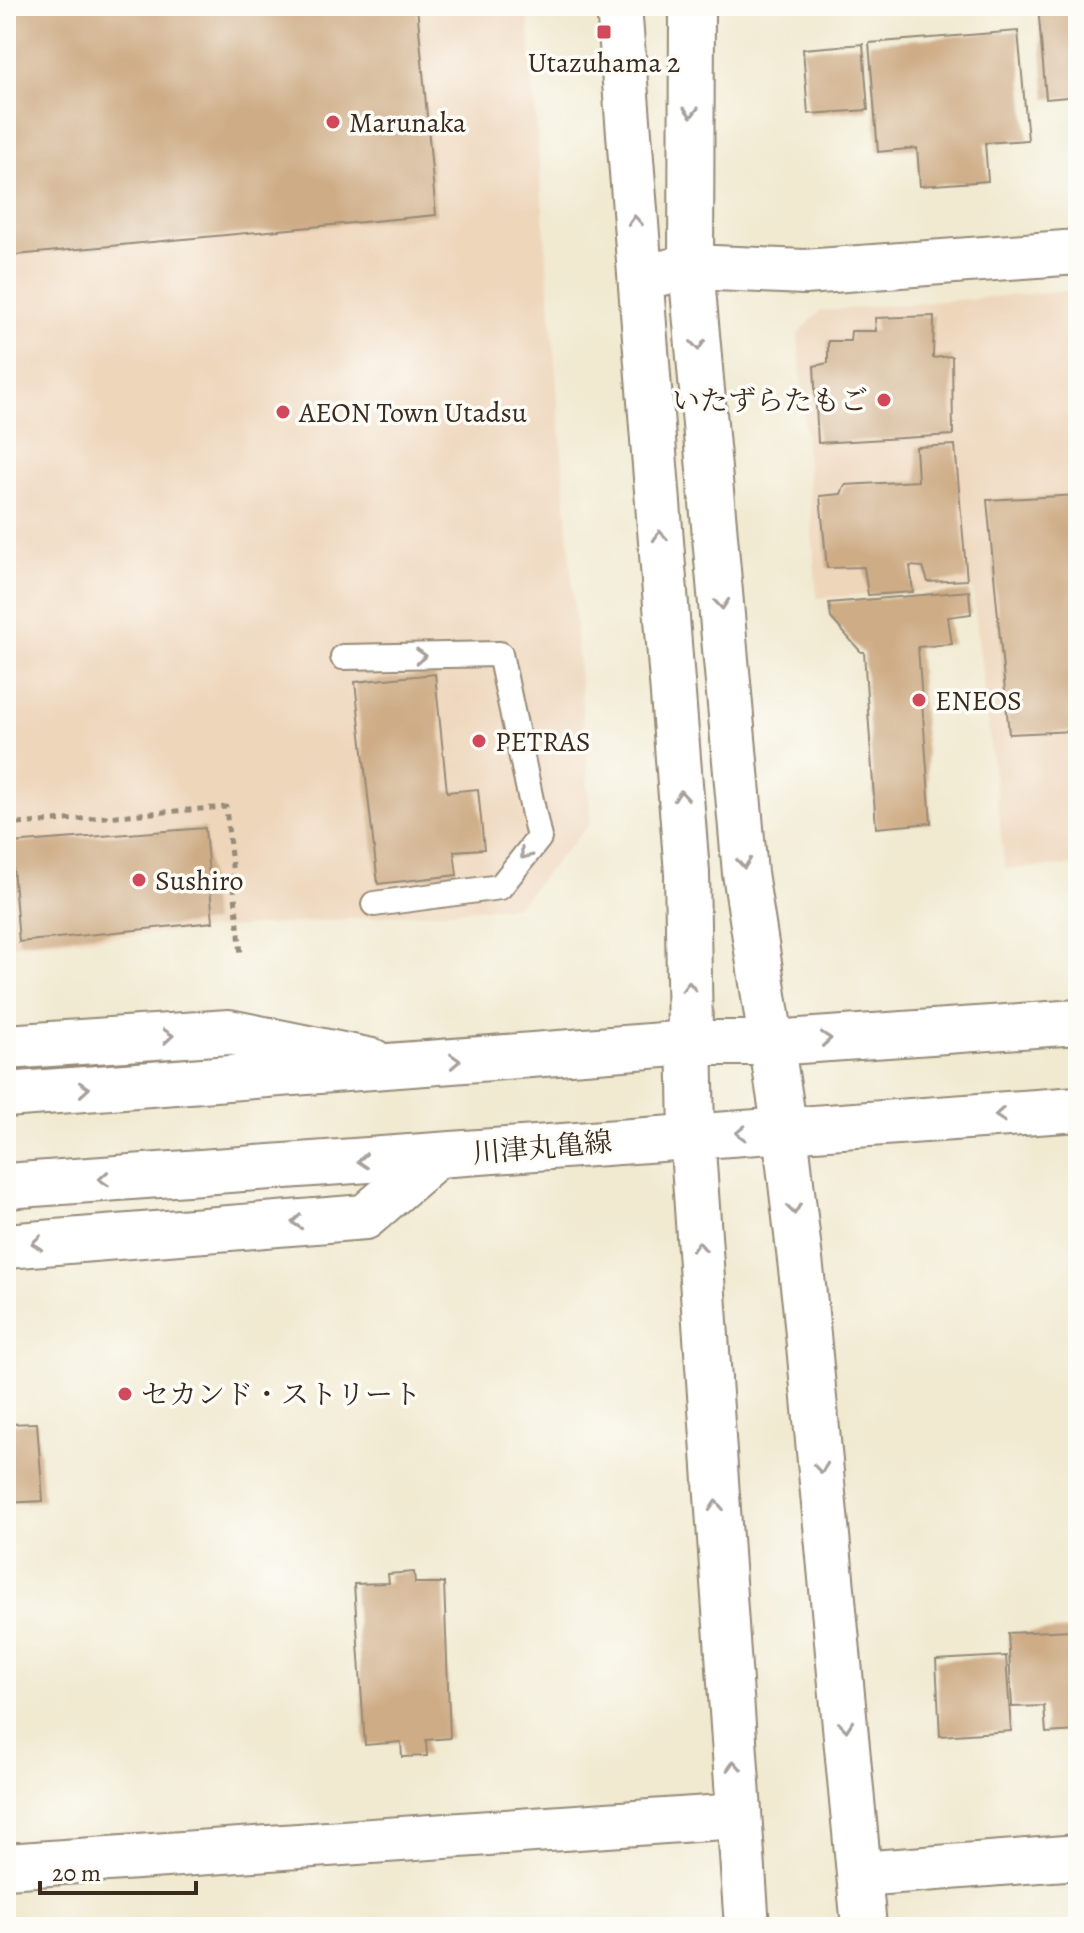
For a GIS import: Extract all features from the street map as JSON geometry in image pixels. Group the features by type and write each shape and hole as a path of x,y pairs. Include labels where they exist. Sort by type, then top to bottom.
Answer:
{"street":[{"path":"619,6 687,873 692,1135 747,1927"},
{"path":"692,6 691,267 745,873 785,1131 805,1303 864,1927"},
{"path":"639,277 691,267 805,272 1078,252"},
{"path":"6,1095 689,1043 771,1043 1078,1022"},
{"path":"6,1047 229,1032 391,1065"},
{"name":"川津丸亀線","path":"6,1186 1078,1109"},
{"path":"6,1246 365,1217 436,1156"},
{"path":"6,1866 738,1816"},
{"path":"860,1874 1078,1857"}],"lane":[{"path":"343,657 500,654 539,838 500,887 374,904"}],"path":[{"path":"6,825 226,807 241,955"}],"shaded area":[{"name":"AEON Town Utadsu","path":"6,6 527,6 591,822 517,906 6,945"},
{"path":"1078,290 1078,865 1005,869 972,588 817,598 798,334 820,311"}],"building":[{"path":"6,6 417,6 436,215 6,256"},
{"path":"1038,6 1078,6 1078,96 1046,99"},
{"path":"1018,31 1028,140 985,143 988,181 920,186 917,148 878,152 869,43"},
{"path":"863,44 868,110 808,114 803,49"},
{"name":"いたずらたもご","path":"934,316 933,358 952,356 953,435 818,443 814,366 828,363 828,341 850,341 851,331 876,331 875,318"},
{"path":"955,445 967,580 928,582 923,567 910,566 913,592 868,595 864,567 827,568 820,496 841,494 845,485 918,481 916,447"},
{"path":"1078,495 1078,743 1074,731 1009,734 987,500"},
{"path":"969,591 971,614 948,617 952,644 918,647 931,823 876,828 864,652 831,618 829,603"},
{"path":"435,674 447,792 478,789 484,849 454,851 457,875 378,884 355,682"},
{"path":"205,828 213,922 19,942 11,843"},
{"path":"37,1423 43,1501 6,1503 6,1424"},
{"path":"414,1572 415,1583 444,1583 450,1738 426,1740 427,1756 402,1757 401,1742 365,1745 354,1584 389,1583 388,1574"},
{"path":"1073,1630 1073,1636 1078,1636 1078,1731 1046,1733 1044,1706 1012,1707 1008,1633"},
{"path":"1006,1656 1011,1731 940,1736 936,1660"},
{"path":"68,1920 69,1927 6,1927 6,1924"}],"place":[{"name":"Utazuhama 2","path":"604,32"},
{"name":"Marunaka","path":"333,122"},
{"name":"いたずらたもご","path":"884,400"},
{"name":"AEON Town Utadsu","path":"283,412"},
{"name":"ENEOS","path":"919,700"},
{"name":"PETRAS","path":"479,741"},
{"name":"Sushiro","path":"139,880"},
{"name":"セカンド・ストリート","path":"125,1394"}]}
